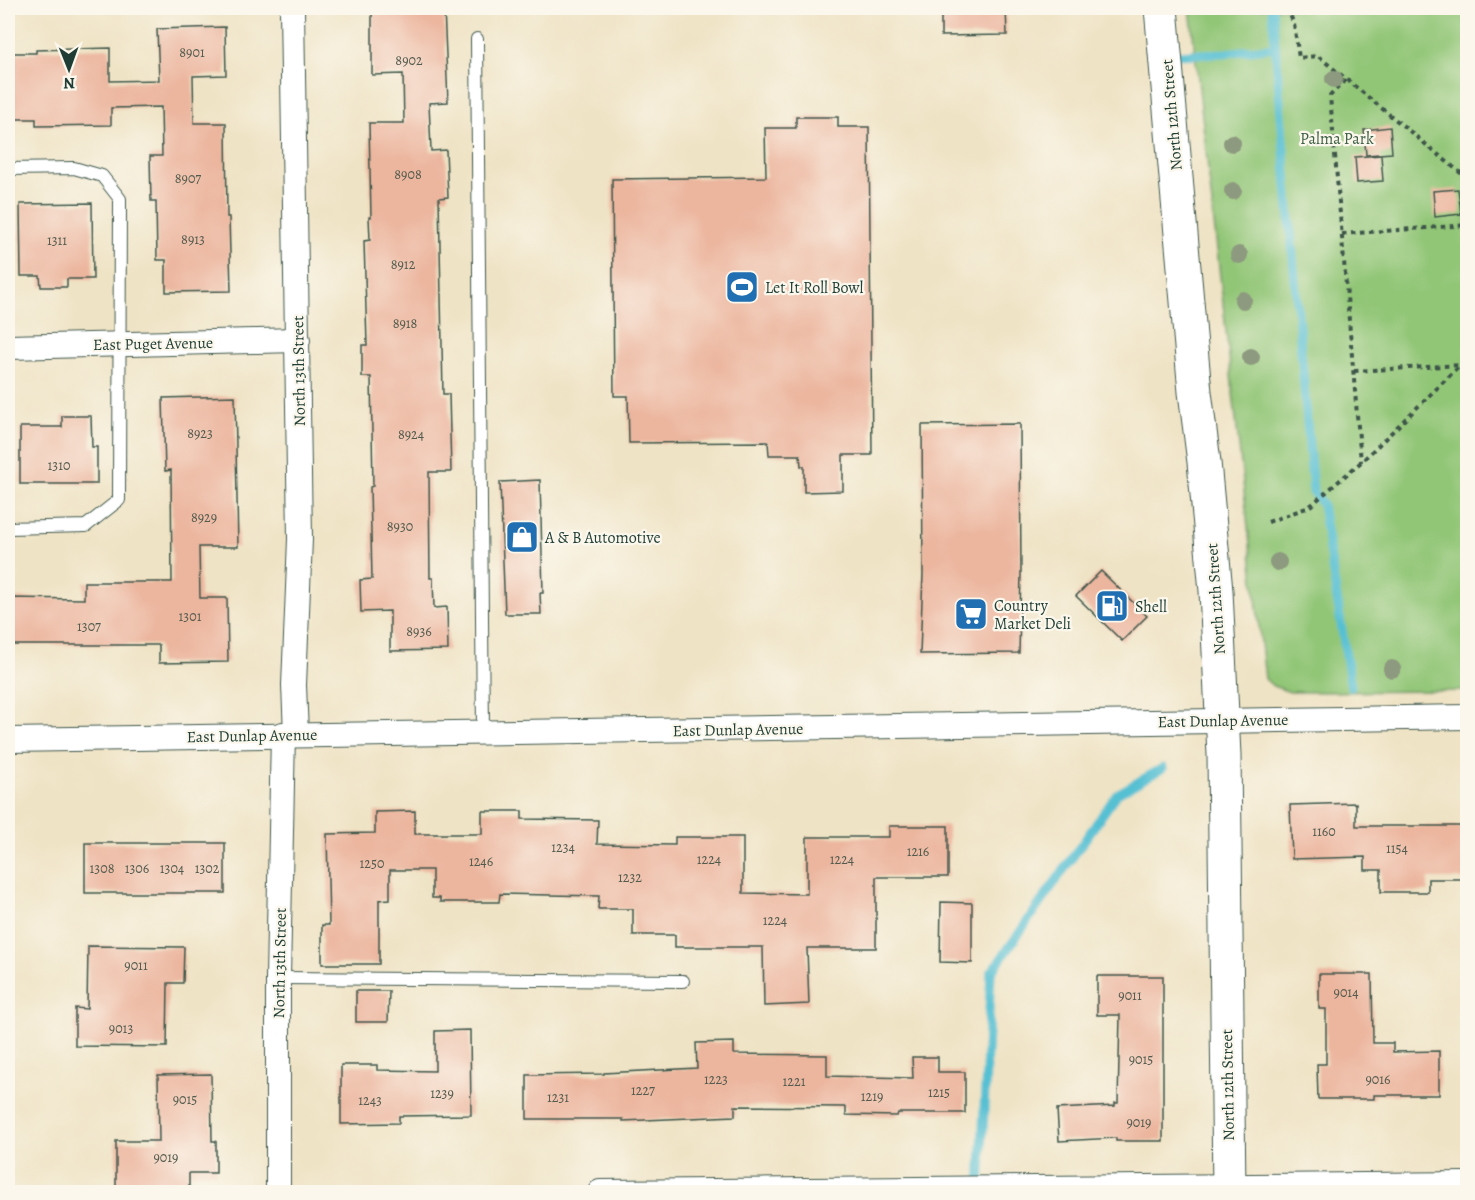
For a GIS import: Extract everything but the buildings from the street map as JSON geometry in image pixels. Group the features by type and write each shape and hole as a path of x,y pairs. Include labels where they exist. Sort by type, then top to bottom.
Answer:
{"street":[{"name":"North 13th Street","path":"278,1192 278,978 300,539 292,8"},
{"name":"North 12th Street","path":"1161,8 1195,393 1216,591 1223,720 1229,1190"},
{"name":"East Puget Avenue","path":"8,347 298,340"},
{"name":"East Dunlap Avenue","path":"8,740 1467,717"},
{"path":"600,1192 1229,1190 1467,1184"}],"lane":[{"path":"477,39 483,733"},
{"path":"8,169 74,168 102,176 120,199 121,344 119,500 86,526 8,528"},
{"path":"278,978 683,981"}],"path":[{"path":"1287,8 1294,24 1299,58 1318,56 1467,179"},
{"path":"1345,80 1330,96 1361,462"},
{"path":"1342,234 1467,225"},
{"path":"1268,522 1309,507 1361,462 1467,358"},
{"path":"1354,371 1461,365"}],"green space":[{"name":"Palma Park","path":"1190,8 1467,8 1467,691 1290,692 1273,686 1265,679"}],"waterway":[{"path":"1272,8 1313,492 1322,504 1351,687"},
{"path":"1171,55 1226,53 1275,47"},
{"path":"980,1187 991,973 1117,794 1163,768"}],"place":[{"name":"Let It Roll Bowl","path":"742,287"},
{"name":"A & B Automotive","path":"522,537"},
{"name":"Shell","path":"1112,606"},
{"name":"Country Market Deli","path":"971,614"}]}
